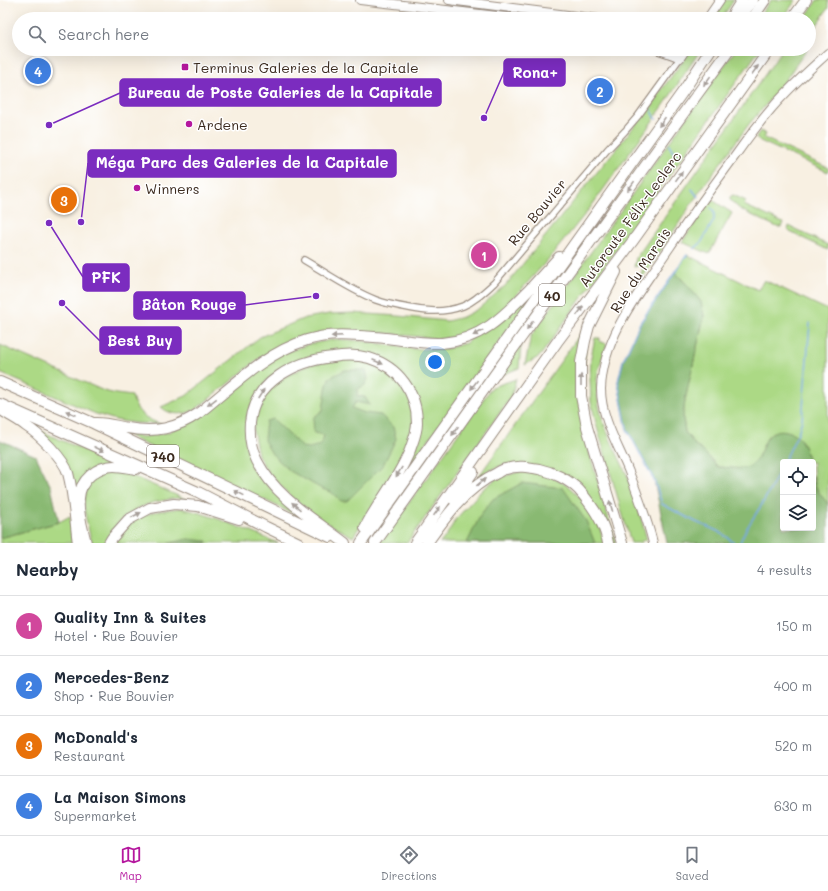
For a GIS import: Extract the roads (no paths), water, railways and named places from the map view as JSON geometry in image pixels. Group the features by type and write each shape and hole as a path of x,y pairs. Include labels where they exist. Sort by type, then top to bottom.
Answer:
{"highway":[{"path":"734,12 742,0"},
{"path":"744,12 753,0"},
{"path":"757,12 765,0"},
{"path":"797,12 806,0"},
{"path":"361,543 684,90 706,56"},
{"path":"684,90 711,56"},
{"name":"Autoroute Félix-Leclerc","path":"375,543 524,333 725,56"},
{"name":"Autoroute Félix-Leclerc","path":"414,543 557,342 632,242 765,56"},
{"path":"93,422 104,422 127,428 143,430 170,428 188,420 269,357 285,348 307,340 334,335 441,343 468,338 499,320 586,228"},
{"path":"622,543 587,427 581,396 581,362 589,326 607,287 632,242"},
{"path":"444,519 557,342"},
{"path":"344,543 326,532 272,484 256,460 251,444 250,431 253,408 267,385 287,370 311,360 341,356 368,358 381,362 392,368 404,382 413,397 416,410 417,425 415,435 405,462 365,527 361,543"},
{"name":"740","path":"0,382 93,422 326,532"},
{"name":"740","path":"0,404 198,492 299,543"},
{"path":"0,410 28,426 60,459 67,472 78,543"},
{"path":"86,543 78,506 78,497 80,489 88,478 97,470 106,467 122,466 150,471"},
{"path":"427,543 444,519 467,493 487,478 505,469 525,466 546,470 575,486 588,501 600,519 608,543"},
{"path":"109,543 128,520 150,508 174,504 198,506 266,527"}],"street":[{"path":"360,0 463,12"},
{"path":"449,0 544,12"},
{"path":"712,12 720,0"},
{"name":"Rue du Marais","path":"653,543 648,522 604,409 602,389 604,365 611,344 622,320 634,300 708,191 772,108 828,53"},
{"name":"Rue Bouvier","path":"304,260 352,289 376,300 390,304 441,312 452,310 472,302 494,282 638,116 674,56"}],"waterway":[{"path":"651,109 656,119"},
{"path":"669,145 676,157"},
{"path":"692,189 698,197"},
{"path":"694,249 701,243 714,220 714,211 711,208"},
{"path":"687,255 640,323 623,361 618,382 627,429 654,480 662,504 721,533 734,543"},
{"path":"785,459 798,433 802,420 810,323"},
{"path":"740,543 745,531 768,495 780,470"}],"place":[{"name":"Terminus Galeries de la Capitale","path":"185,67"},
{"name":"La Maison Simons","path":"38,71"},
{"name":"Mercedes-Benz","path":"600,91"},
{"name":"Rona+","path":"484,118"},
{"name":"Ardene","path":"189,124"},
{"name":"Bureau de Poste Galeries de la Capitale","path":"49,125"},
{"name":"Winners","path":"137,188"},
{"name":"McDonald's","path":"64,200"},
{"name":"Méga Parc des Galeries de la Capitale","path":"81,222"},
{"name":"PFK","path":"49,223"},
{"name":"Quality Inn & Suites","path":"484,255"},
{"name":"Bâton Rouge","path":"316,296"},
{"name":"Best Buy","path":"62,303"}]}
